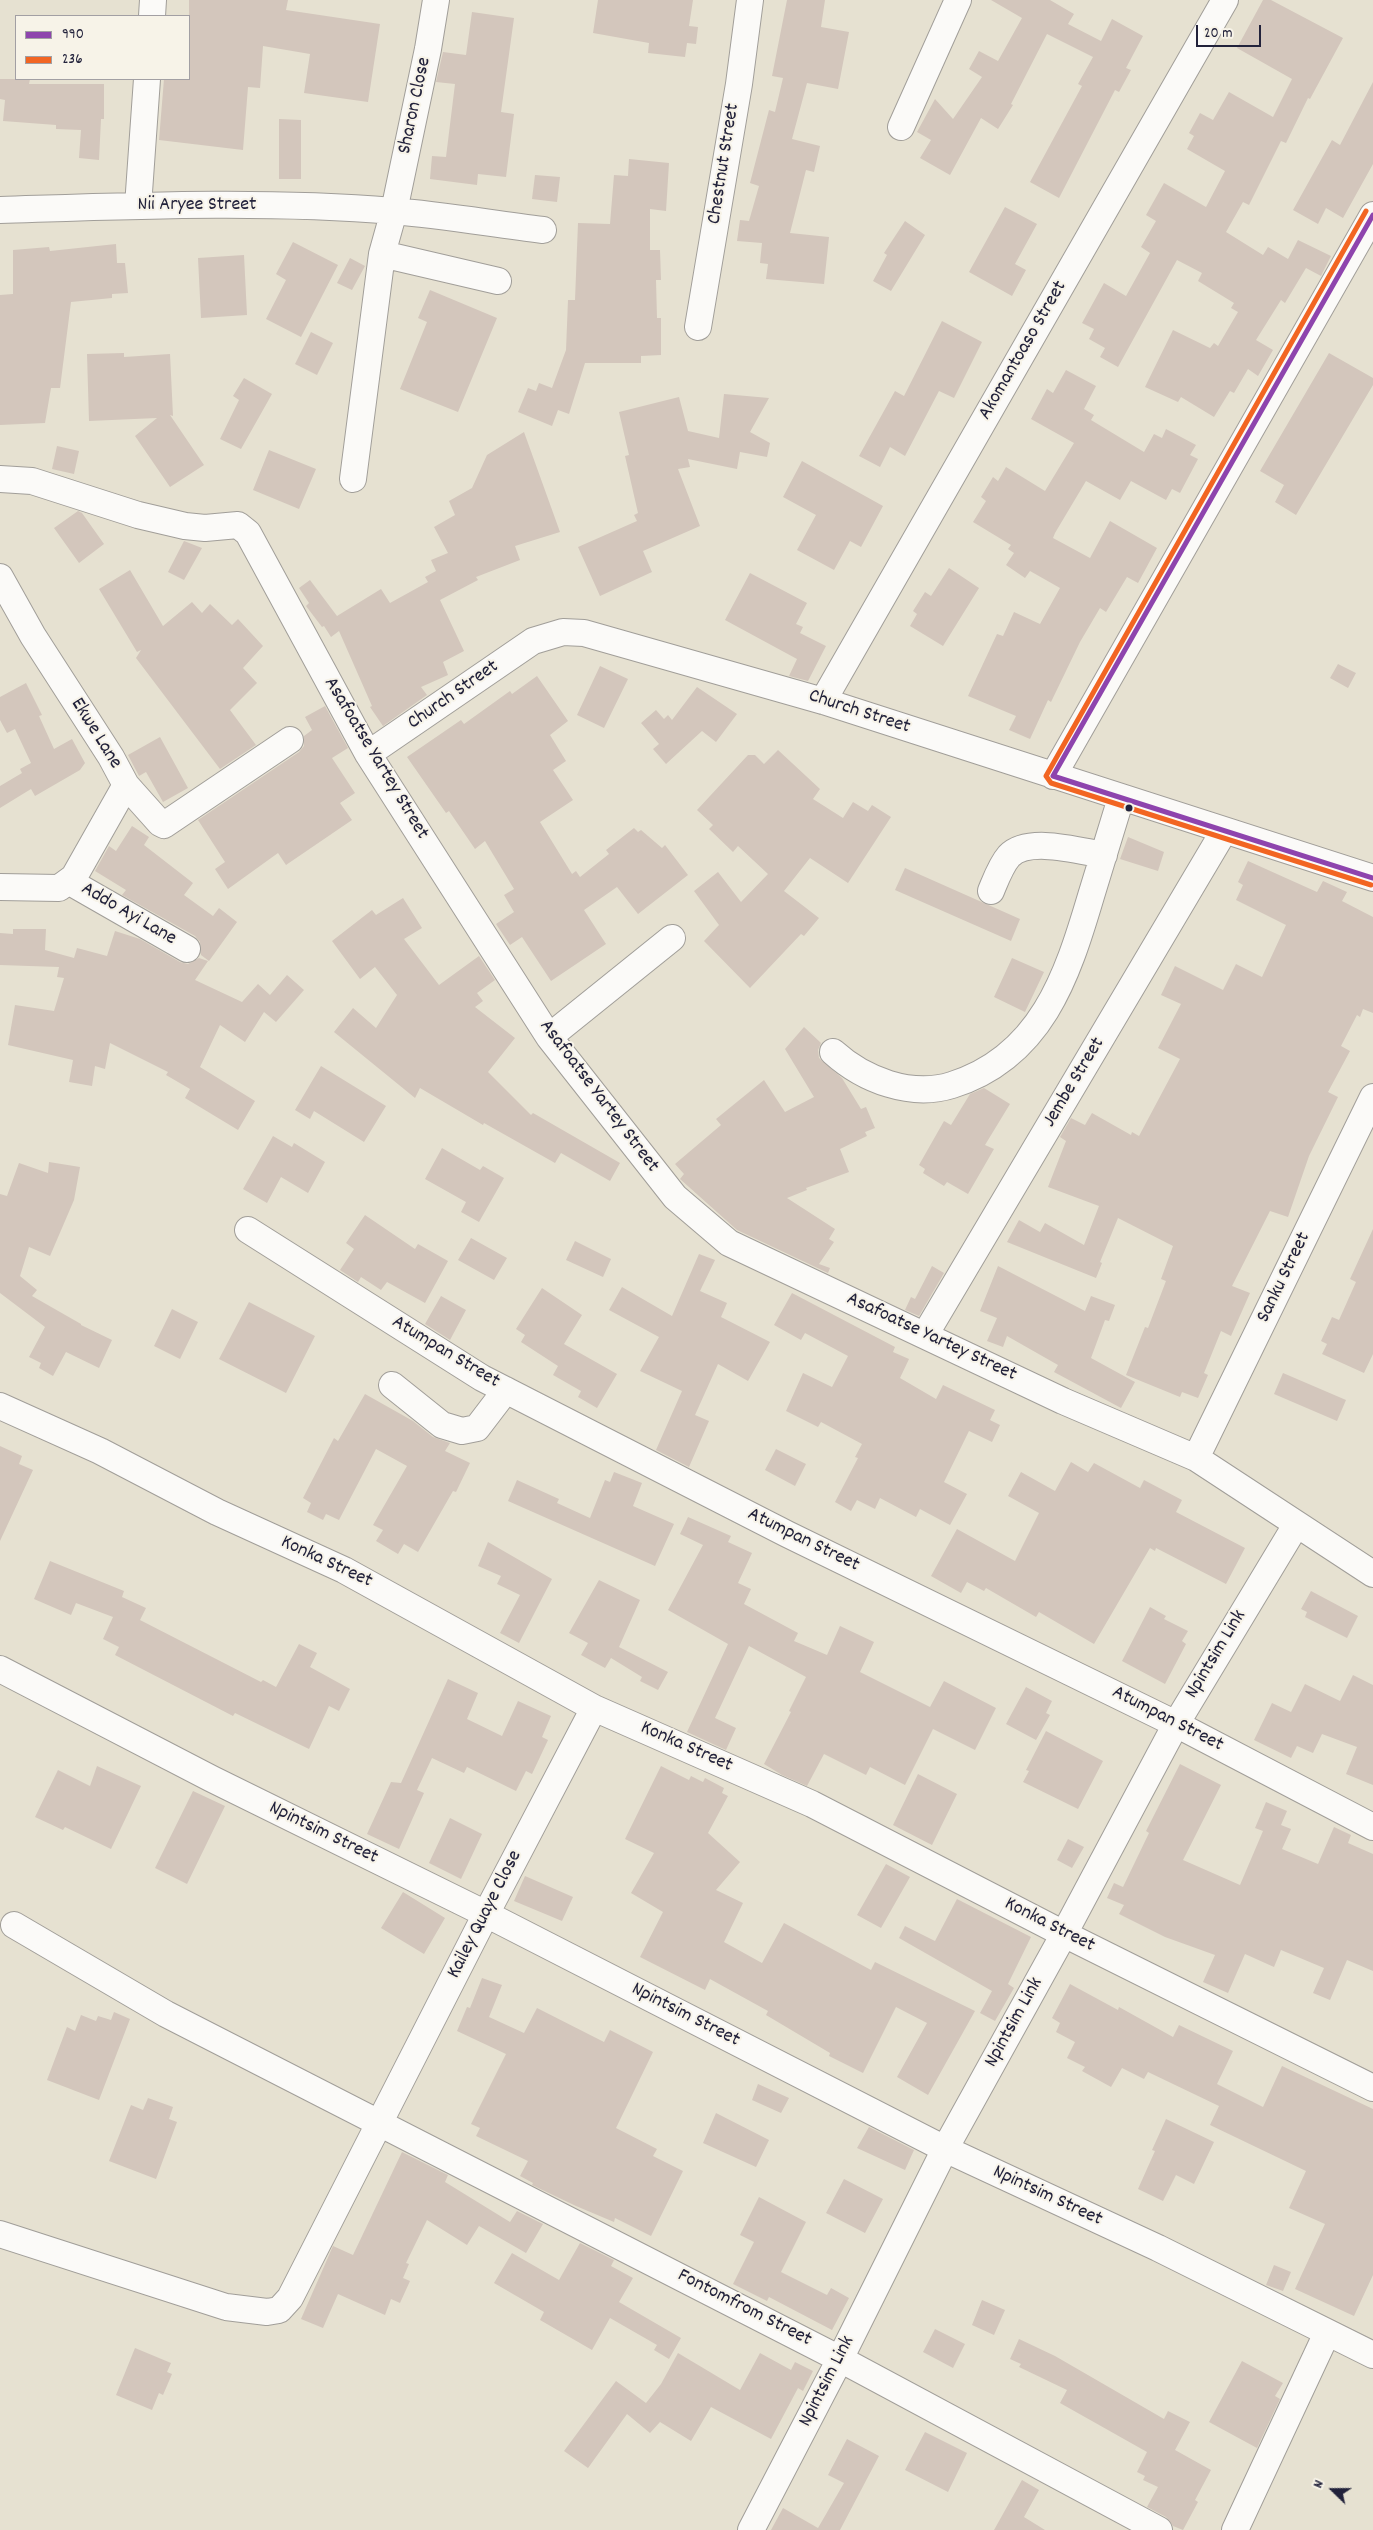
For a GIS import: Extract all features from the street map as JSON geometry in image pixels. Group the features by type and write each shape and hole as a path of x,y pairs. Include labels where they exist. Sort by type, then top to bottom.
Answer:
{"street":[{"path":"152,15 153,0"},
{"name":"Sharon Close","path":"353,479 382,254 394,211 428,49 436,0"},
{"name":"Chestnut Street","path":"698,327 739,84 750,0"},
{"path":"901,127 958,0"},
{"name":"Akomantoaso Street","path":"823,701 1226,0"},
{"path":"138,206 147,80"},
{"name":"Nii Aryee Street","path":"0,210 138,206 329,207 394,211 543,230"},
{"path":"1053,776 1373,215"},
{"path":"382,254 498,281"},
{"name":"Asafoatse Yartey Street","path":"0,479 32,482 138,515 185,526 241,526 255,544 368,754 549,1037 675,1197 729,1243 1063,1401 1196,1458 1296,1526 1373,1574"},
{"name":"Ekwe Lane","path":"0,577 33,636 111,757 126,785 70,882"},
{"name":"Church Street","path":"368,754 533,641 563,632 584,632 823,701 1373,878"},
{"path":"126,785 160,823 164,825 290,740"},
{"path":"833,1052 848,1066 872,1079 914,1090 940,1089 967,1080 1000,1063 1030,1033 1050,1008 1069,967 1121,798"},
{"name":"Jembe Street","path":"925,1335 1224,831"},
{"path":"991,891 1008,856 1020,848 1034,845 1104,855"},
{"path":"0,887 59,888 70,882"},
{"name":"Addo Ayi Lane","path":"70,882 187,949"},
{"path":"549,1037 672,938"},
{"name":"Sanku Street","path":"1196,1458 1373,1097"},
{"name":"Atumpan Street","path":"248,1230 476,1374 506,1390 787,1534 1176,1724 1373,1827"},
{"path":"392,1384 442,1425 462,1431 478,1428 506,1390"},
{"name":"Konka Street","path":"0,1406 100,1451 217,1512 379,1588 491,1653 594,1708 812,1804 1064,1934 1373,2088"},
{"name":"Npintsim Link","path":"751,2530 840,2359 945,2149 1064,1934 1176,1724 1296,1526"},
{"name":"Npintsim Street","path":"0,1669 212,1779 486,1914 945,2149 1158,2248 1327,2334 1373,2355"},
{"name":"Kailey Quaye Close","path":"0,2234 226,2306 267,2312 279,2310 290,2298 378,2123 594,1708"},
{"name":"Fontomfrom Street","path":"14,1925 166,2014 840,2359 1158,2530"},
{"path":"1235,2530 1327,2334"}],"building":[{"path":"189,0 288,0 286,10 380,24 368,102 304,93 310,54 263,46 260,88 248,87 243,150 159,140 164,80 190,80"},
{"path":"598,0 693,0 689,26 698,27 696,44 687,43 685,57 648,53 649,43 593,33"},
{"path":"787,0 825,0 821,27 849,32 838,89 807,83 792,139 820,146 814,172 806,170 790,233 829,237 824,284 766,279 768,264 760,263 762,243 737,241 740,220 749,221 759,186 750,183 769,110 775,112 783,78 772,76"},
{"path":"991,0 1050,0 1074,14 1068,24 1101,41 1112,19 1143,36 1126,68 1131,70 1119,92 1115,90 1059,198 1030,182 1082,86 1078,84 1093,57 1047,34 1011,104 1013,105 998,129 981,118 950,175 920,158 931,140 917,132 935,99 953,119 982,77 969,69 979,51 998,61 1022,18"},
{"path":"1263,0 1271,0 1343,38 1310,99 1308,98 1286,143 1281,141 1249,205 1243,202 1226,232 1263,255 1268,247 1288,259 1298,240 1331,256 1321,276 1306,268 1285,303 1281,300 1256,340 1273,350 1258,376 1248,369 1234,393 1230,391 1214,417 1181,397 1178,402 1145,387 1173,330 1210,348 1214,343 1218,346 1238,312 1231,308 1234,303 1198,281 1202,273 1177,260 1118,367 1100,357 1105,348 1089,339 1094,329 1082,323 1104,283 1126,296 1150,253 1141,247 1156,221 1146,215 1164,183 1206,207 1225,171 1187,149 1194,136 1189,133 1200,113 1213,120 1229,92 1273,117 1292,79 1237,48"},
{"path":"472,12 514,18 501,112 514,114 506,177 478,174 477,185 430,179 432,156 446,157 455,84 436,82 443,52 466,55"},
{"path":"0,79 30,80 29,84 104,84 104,119 101,119 99,160 79,158 81,130 56,129 56,125 3,121 5,100 0,99"},
{"path":"1373,82 1373,164 1343,218 1326,208 1318,224 1293,210 1332,140 1340,145"},
{"path":"279,119 301,120 301,179 279,179"},
{"path":"629,159 669,163 666,211 650,209 650,250 660,250 661,280 656,280 657,318 661,318 661,355 641,356 641,363 585,363 569,414 558,410 552,426 518,412 528,388 536,391 539,383 552,388 566,350 568,300 575,300 578,223 610,224 614,175 628,176"},
{"path":"535,175 560,177 557,202 532,199"},
{"path":"1005,207 1037,224 1015,264 1026,270 1012,296 969,272"},
{"path":"905,221 925,235 891,291 873,281 887,255 884,253"},
{"path":"293,242 338,265 301,337 266,319 286,280 276,274"},
{"path":"116,244 117,263 125,263 128,293 112,294 112,298 71,302 60,388 51,388 45,423 0,425 0,295 13,294 13,250 49,247 50,251"},
{"path":"244,255 247,315 201,318 198,258"},
{"path":"350,258 365,266 352,290 337,283"},
{"path":"430,290 497,318 458,412 400,389 427,322 418,318"},
{"path":"942,321 982,342 954,398 939,391 905,456 890,447 880,467 859,456 895,391 904,396"},
{"path":"311,332 333,343 317,375 295,364"},
{"path":"124,353 124,357 170,354 173,416 170,415 204,465 170,487 135,436 157,418 89,421 87,354"},
{"path":"1329,353 1373,378 1373,385 1296,515 1275,502 1284,485 1260,471"},
{"path":"1066,370 1096,386 1084,409 1094,415 1091,420 1144,452 1154,434 1162,438 1166,429 1196,445 1190,455 1198,459 1180,493 1172,489 1166,500 1131,481 1120,500 1086,481 1053,538 1090,558 1110,521 1157,548 1138,583 1127,577 1106,612 1100,608 1080,642 1051,702 1048,700 1030,739 1009,730 1016,716 968,696 997,634 1003,636 1014,612 1040,624 1060,588 1030,571 1025,578 1006,565 1014,553 1008,549 1011,545 973,522 986,501 981,497 993,477 998,481 1006,467 1045,491 1074,443 1031,419 1047,389 1053,393"},
{"path":"244,378 272,394 241,449 220,439 239,400 233,396"},
{"path":"724,394 769,398 750,432 770,443 767,457 740,452 737,469 688,459 690,467 678,469 700,526 643,551 652,572 600,596 578,547 637,521 634,515 638,513 625,456 629,455 619,412 679,397 688,431 719,438"},
{"path":"524,432 560,532 515,546 520,560 476,577 478,580 440,600 464,651 443,662 448,675 421,687 427,695 383,726 370,707 372,706 339,631 331,637 306,606 309,603 299,588 310,580 337,616 381,589 390,603 428,582 425,577 436,571 431,560 448,553 434,527 455,515 449,501 472,488 487,455"},
{"path":"57,446 79,451 74,474 52,469"},
{"path":"269,450 316,469 299,509 253,490"},
{"path":"802,461 883,506 861,547 850,541 834,570 797,550 816,515 783,497"},
{"path":"78,511 82,513 104,544 79,563 54,528"},
{"path":"184,541 202,548 184,580 168,572"},
{"path":"949,568 979,588 943,646 910,626 917,614 913,611 925,592 931,596"},
{"path":"130,570 163,626 192,602 202,613 210,604 232,625 238,619 263,646 243,668 257,683 230,710 256,745 220,769 136,658 141,650 137,652 99,589"},
{"path":"750,573 807,603 796,624 803,627 800,633 826,646 808,681 789,676 797,659 725,620"},
{"path":"1338,664 1356,673 1348,688 1330,678"},
{"path":"600,666 628,679 604,728 577,715"},
{"path":"537,676 568,721 550,735 566,761 553,770 573,800 540,822 572,874 576,871 580,877 609,854 606,850 634,828 638,832 641,830 662,848 665,845 688,875 638,914 617,887 584,910 606,944 551,981 522,937 510,945 496,924 514,912 504,895 514,889 485,841 475,849 449,811 446,813 407,757 461,720 464,724 510,691 512,694"},
{"path":"26,683 42,715 39,716 54,749 72,739 85,763 80,770 35,796 31,789 0,808 0,786 22,773 20,769 31,763 15,729 7,733 0,720 0,697"},
{"path":"697,687 737,714 716,742 702,731 666,764 653,749 659,744 641,723 656,710 664,719 668,715 672,720"},
{"path":"325,706 348,748 332,758 355,793 340,803 352,820 286,865 278,853 228,889 215,869 225,862 198,820 299,752 304,746 304,736 312,730 305,717"},
{"path":"160,737 188,788 163,802 146,772 139,776 128,755"},
{"path":"778,750 820,789 813,799 843,818 853,802 868,811 872,805 891,817 848,883 810,858 784,891 819,918 804,936 801,934 750,988 704,941 719,925 694,891 718,872 741,902 768,874 738,846 733,852 709,829 713,825 697,810 748,755 755,755 764,764"},
{"path":"132,826 149,837 144,845 193,883 184,895 213,916 219,908 237,922 209,961 201,955 200,942 195,936 122,895 126,890 95,871 109,846 116,851"},
{"path":"1128,837 1164,852 1158,871 1120,859"},
{"path":"1248,861 1317,892 1323,881 1347,892 1342,901 1373,917 1373,1013 1363,1009 1360,1017 1357,1015 1341,1046 1350,1051 1328,1092 1338,1097 1309,1156 1288,1217 1270,1211 1232,1286 1250,1293 1231,1336 1221,1331 1204,1373 1208,1375 1198,1398 1182,1392 1180,1397 1126,1375 1145,1327 1148,1328 1166,1281 1161,1279 1173,1246 1118,1218 1100,1262 1102,1263 1096,1278 1007,1242 1019,1220 1040,1232 1045,1223 1084,1245 1099,1206 1048,1187 1066,1141 1060,1137 1071,1118 1085,1125 1092,1113 1131,1135 1132,1132 1139,1136 1180,1059 1158,1048 1181,1004 1161,995 1175,966 1223,990 1236,964 1262,977 1286,925 1236,900 1243,885 1238,882"},
{"path":"905,868 1020,919 1011,941 895,890"},
{"path":"403,898 422,928 404,939 439,985 479,956 495,980 477,993 483,1001 475,1007 515,1038 488,1072 531,1115 533,1113 620,1163 610,1181 561,1153 555,1163 484,1123 483,1125 420,1088 415,1098 334,1032 353,1008 376,1028 397,995 375,967 360,979 332,941 372,910 376,915"},
{"path":"13,929 46,929 45,950 74,958 77,948 107,956 115,931 140,939 180,962 188,964 199,958 208,961 195,980 242,1002 258,984 270,995 287,975 304,990 276,1022 264,1012 245,1042 220,1025 200,1067 255,1101 238,1130 185,1098 190,1089 166,1075 168,1072 110,1043 105,1069 95,1066 92,1086 69,1082 73,1060 8,1045 15,1005 54,1011 64,978 57,977 59,967 0,965 0,933 13,934"},
{"path":"1012,958 1044,972 1025,1012 994,997"},
{"path":"804,1027 821,1043 818,1050 819,1058 842,1078 861,1109 866,1107 875,1128 865,1132 867,1136 840,1149 849,1172 806,1188 807,1190 787,1198 835,1229 829,1239 834,1242 819,1264 830,1268 828,1273 737,1230 680,1179 684,1174 675,1164 721,1125 716,1119 764,1080 785,1112 814,1097 785,1049"},
{"path":"321,1066 386,1106 364,1142 314,1111 310,1119 295,1110"},
{"path":"984,1088 1010,1104 985,1145 994,1149 968,1194 947,1182 944,1186 923,1173 925,1169 919,1165 944,1121 951,1125 970,1094"},
{"path":"273,1136 292,1147 294,1143 325,1162 308,1193 281,1177 267,1203 243,1189"},
{"path":"442,1148 480,1170 483,1166 504,1178 479,1222 461,1212 466,1202 425,1179"},
{"path":"49,1162 80,1167 74,1200 50,1256 29,1247 20,1276 37,1290 32,1296 81,1325 112,1340 99,1368 66,1352 53,1376 39,1368 41,1363 29,1357 45,1327 0,1293 0,1194 7,1196 19,1163 48,1173"},
{"path":"365,1215 415,1249 418,1244 448,1261 425,1303 387,1282 381,1290 361,1277 358,1282 340,1270 354,1249 346,1243"},
{"path":"1373,1229 1373,1354 1364,1373 1322,1354 1327,1344 1321,1341 1332,1317 1339,1320 1356,1282 1350,1279"},
{"path":"471,1238 507,1258 494,1280 458,1260"},
{"path":"575,1241 611,1259 603,1277 566,1260"},
{"path":"699,1254 715,1260 700,1291 727,1303 721,1317 770,1342 748,1381 718,1364 695,1415 709,1421 689,1467 656,1450 682,1391 640,1371 659,1337 609,1310 622,1287 672,1316"},
{"path":"932,1266 944,1273 919,1316 905,1310 911,1297 915,1299"},
{"path":"998,1266 1085,1311 1091,1296 1115,1305 1109,1321 1105,1320 1091,1358 1135,1382 1121,1408 1054,1372 1058,1365 1007,1336 1003,1347 987,1341 997,1318 980,1311"},
{"path":"542,1288 582,1315 564,1344 617,1374 597,1408 578,1397 581,1391 553,1375 558,1366 521,1342 525,1335 516,1329"},
{"path":"792,1293 895,1347 893,1352 909,1359 900,1378 936,1399 943,1385 995,1410 990,1420 1000,1425 992,1442 969,1431 944,1482 967,1494 950,1525 920,1509 916,1517 880,1498 875,1509 857,1500 851,1511 835,1502 858,1458 855,1457 862,1444 821,1422 818,1427 786,1411 803,1373 832,1387 848,1356 805,1333 801,1340 774,1325"},
{"path":"441,1296 466,1310 450,1340 425,1324"},
{"path":"249,1302 315,1336 286,1393 219,1359"},
{"path":"172,1309 198,1322 180,1359 154,1346"},
{"path":"1283,1373 1346,1400 1337,1421 1274,1394"},
{"path":"365,1394 413,1421 433,1437 450,1443 445,1451 470,1463 456,1492 453,1491 418,1552 404,1544 398,1554 376,1541 383,1530 373,1525 407,1466 376,1449 339,1520 326,1514 323,1520 307,1512 311,1503 303,1498 334,1438 338,1441"},
{"path":"0,1446 22,1456 19,1464 33,1470 0,1541"},
{"path":"776,1449 806,1464 795,1486 765,1470"},
{"path":"1071,1462 1088,1472 1094,1463 1140,1488 1144,1480 1182,1500 1176,1512 1245,1548 1226,1584 1156,1548 1155,1551 1150,1548 1094,1644 1039,1612 1036,1617 986,1588 984,1591 967,1582 961,1593 931,1576 957,1529 1015,1561 1039,1513 1008,1496 1021,1472 1055,1491"},
{"path":"614,1472 642,1483 633,1506 674,1524 655,1566 508,1501 517,1480 559,1499 557,1503 590,1518 605,1480 610,1482"},
{"path":"688,1517 731,1536 728,1542 752,1553 738,1583 751,1589 744,1604 798,1633 794,1641 827,1655 840,1626 874,1642 860,1672 930,1707 944,1681 996,1708 975,1750 933,1729 905,1785 870,1767 866,1775 824,1754 807,1786 782,1775 764,1764 791,1712 789,1711 806,1677 749,1646 715,1718 736,1728 726,1750 687,1732 728,1644 668,1610 703,1545 680,1534"},
{"path":"488,1542 552,1579 519,1643 500,1633 520,1595 497,1584 501,1576 478,1566"},
{"path":"50,1561 124,1591 122,1597 146,1608 140,1620 261,1682 263,1680 276,1687 299,1644 317,1653 310,1667 350,1689 339,1711 329,1706 309,1749 235,1713 233,1716 115,1655 119,1647 103,1639 113,1617 76,1603 71,1615 34,1599"},
{"path":"599,1580 640,1600 619,1647 668,1672 658,1690 640,1681 642,1677 611,1658 605,1668 581,1655 588,1643 569,1633"},
{"path":"1311,1591 1358,1616 1347,1638 1305,1617 1307,1612 1301,1609"},
{"path":"1150,1607 1166,1616 1164,1619 1188,1631 1182,1641 1186,1644 1165,1684 1122,1661"},
{"path":"1353,1675 1373,1685 1373,1785 1346,1774 1357,1747 1322,1734 1313,1753 1297,1746 1291,1758 1254,1740 1272,1703 1291,1712 1305,1684 1340,1701"},
{"path":"448,1679 478,1693 467,1719 502,1736 518,1701 551,1716 542,1737 548,1740 532,1774 526,1771 516,1791 467,1767 464,1773 432,1758 417,1790 424,1793 399,1849 367,1834 391,1782 401,1783"},
{"path":"1026,1687 1052,1701 1046,1713 1050,1715 1036,1740 1006,1724"},
{"path":"1046,1731 1103,1761 1078,1809 1023,1782 1029,1771 1026,1770"},
{"path":"1180,1764 1221,1785 1183,1860 1240,1885 1263,1831 1255,1828 1266,1802 1287,1811 1281,1825 1291,1829 1282,1849 1318,1864 1334,1827 1351,1835 1348,1843 1373,1854 1373,1971 1347,1960 1330,2000 1313,1993 1324,1968 1281,1950 1274,1967 1245,1954 1228,1993 1203,1982 1215,1955 1165,1937 1119,1914 1124,1905 1107,1898 1114,1883 1123,1887 1149,1833 1146,1831"},
{"path":"97,1766 141,1786 111,1849 65,1827 63,1830 35,1817 58,1770 90,1786"},
{"path":"661,1766 689,1780 691,1776 703,1782 705,1778 724,1788 722,1793 728,1796 708,1833 740,1862 716,1890 743,1903 724,1942 762,1963 784,1923 871,1970 875,1962 975,2011 928,2095 897,2077 927,2023 896,2007 863,2073 829,2056 830,2053 766,2015 768,2011 710,1979 705,1990 640,1957 663,1912 631,1893 654,1853 625,1839"},
{"path":"918,1774 957,1794 932,1845 893,1825"},
{"path":"193,1791 225,1806 187,1884 155,1868"},
{"path":"450,1818 482,1834 461,1879 429,1863"},
{"path":"1068,1839 1084,1847 1072,1868 1057,1860"},
{"path":"886,1864 910,1877 881,1928 857,1915"},
{"path":"525,1876 573,1897 562,1921 514,1901"},
{"path":"403,1892 445,1918 424,1954 381,1928"},
{"path":"957,1899 1031,1937 1008,1984 1014,1988 995,2021 980,2013 992,1991 899,1938 905,1926 935,1941"},
{"path":"482,1978 502,1985 489,2017 524,2033 537,2008 604,2042 610,2030 653,2052 616,2128 657,2149 653,2156 683,2171 651,2236 615,2218 614,2222 532,2185 533,2183 520,2176 528,2161 476,2136 480,2128 471,2124 506,2054 457,2031 467,2007 470,2008"},
{"path":"1070,1984 1118,2010 1119,2007 1173,2037 1179,2025 1233,2051 1217,2084 1263,2107 1282,2066 1373,2109 1373,2275 1354,2316 1295,2289 1325,2224 1289,2208 1306,2171 1210,2125 1219,2106 1148,2072 1144,2079 1122,2068 1111,2087 1082,2071 1085,2067 1067,2058 1075,2042 1056,2032 1060,2023 1052,2018"},
{"path":"114,2012 130,2019 99,2100 47,2080 67,2027 75,2031 81,2015 96,2021 98,2016 111,2020"},
{"path":"758,2084 789,2098 781,2113 752,2100"},
{"path":"148,2098 173,2107 169,2119 177,2122 156,2179 109,2161 131,2105 143,2110"},
{"path":"716,2113 769,2140 756,2167 703,2143"},
{"path":"1166,2119 1214,2142 1194,2184 1176,2175 1163,2201 1138,2189 1155,2151 1152,2150"},
{"path":"869,2127 914,2150 905,2170 857,2148"},
{"path":"402,2152 448,2175 445,2182 510,2222 517,2211 543,2224 526,2253 479,2226 467,2245 427,2220 406,2263 409,2264 403,2278 410,2281 400,2303 391,2299 385,2315 338,2294 323,2328 301,2319 333,2246 353,2255"},
{"path":"844,2179 883,2199 865,2233 826,2213"},
{"path":"759,2197 806,2222 781,2272 827,2295 831,2288 849,2298 832,2330 769,2297 767,2301 733,2284 754,2242 740,2235"},
{"path":"580,2243 614,2260 611,2266 633,2278 619,2302 681,2338 669,2359 654,2350 657,2345 610,2318 592,2350 540,2320 544,2312 494,2283 512,2253 559,2280"},
{"path":"1274,2265 1291,2272 1283,2291 1266,2285"},
{"path":"982,2300 1005,2310 994,2335 972,2325"},
{"path":"935,2329 965,2344 953,2368 923,2352"},
{"path":"1019,2339 1055,2356 1164,2419 1168,2411 1190,2422 1175,2450 1211,2470 1195,2500 1198,2502 1183,2530 1173,2526 1166,2517 1147,2507 1158,2487 1143,2480 1145,2476 1137,2472 1147,2452 1060,2403 1067,2390 1019,2367 1021,2364 1010,2359"},
{"path":"135,2348 171,2363 167,2372 172,2374 163,2395 159,2393 152,2410 116,2395"},
{"path":"678,2353 740,2390 760,2353 791,2370 795,2362 813,2371 803,2391 798,2388 771,2439 711,2407 691,2441 660,2422 650,2433 627,2414 588,2468 564,2451 616,2381 646,2403 661,2384"},
{"path":"1242,2361 1283,2383 1275,2396 1280,2399 1257,2448 1209,2422"},
{"path":"925,2432 967,2453 948,2492 905,2470"},
{"path":"847,2439 879,2456 840,2530 771,2530 783,2508 818,2528 844,2483 828,2475"},
{"path":"1022,2480 1039,2490 1024,2517 1045,2530 994,2530"}],"transit line":[{"name":"236","path":"1366,211 1046,776 1051,783 1371,885"},
{"name":"990","path":"1373,215 1053,776 1373,878"}]}
